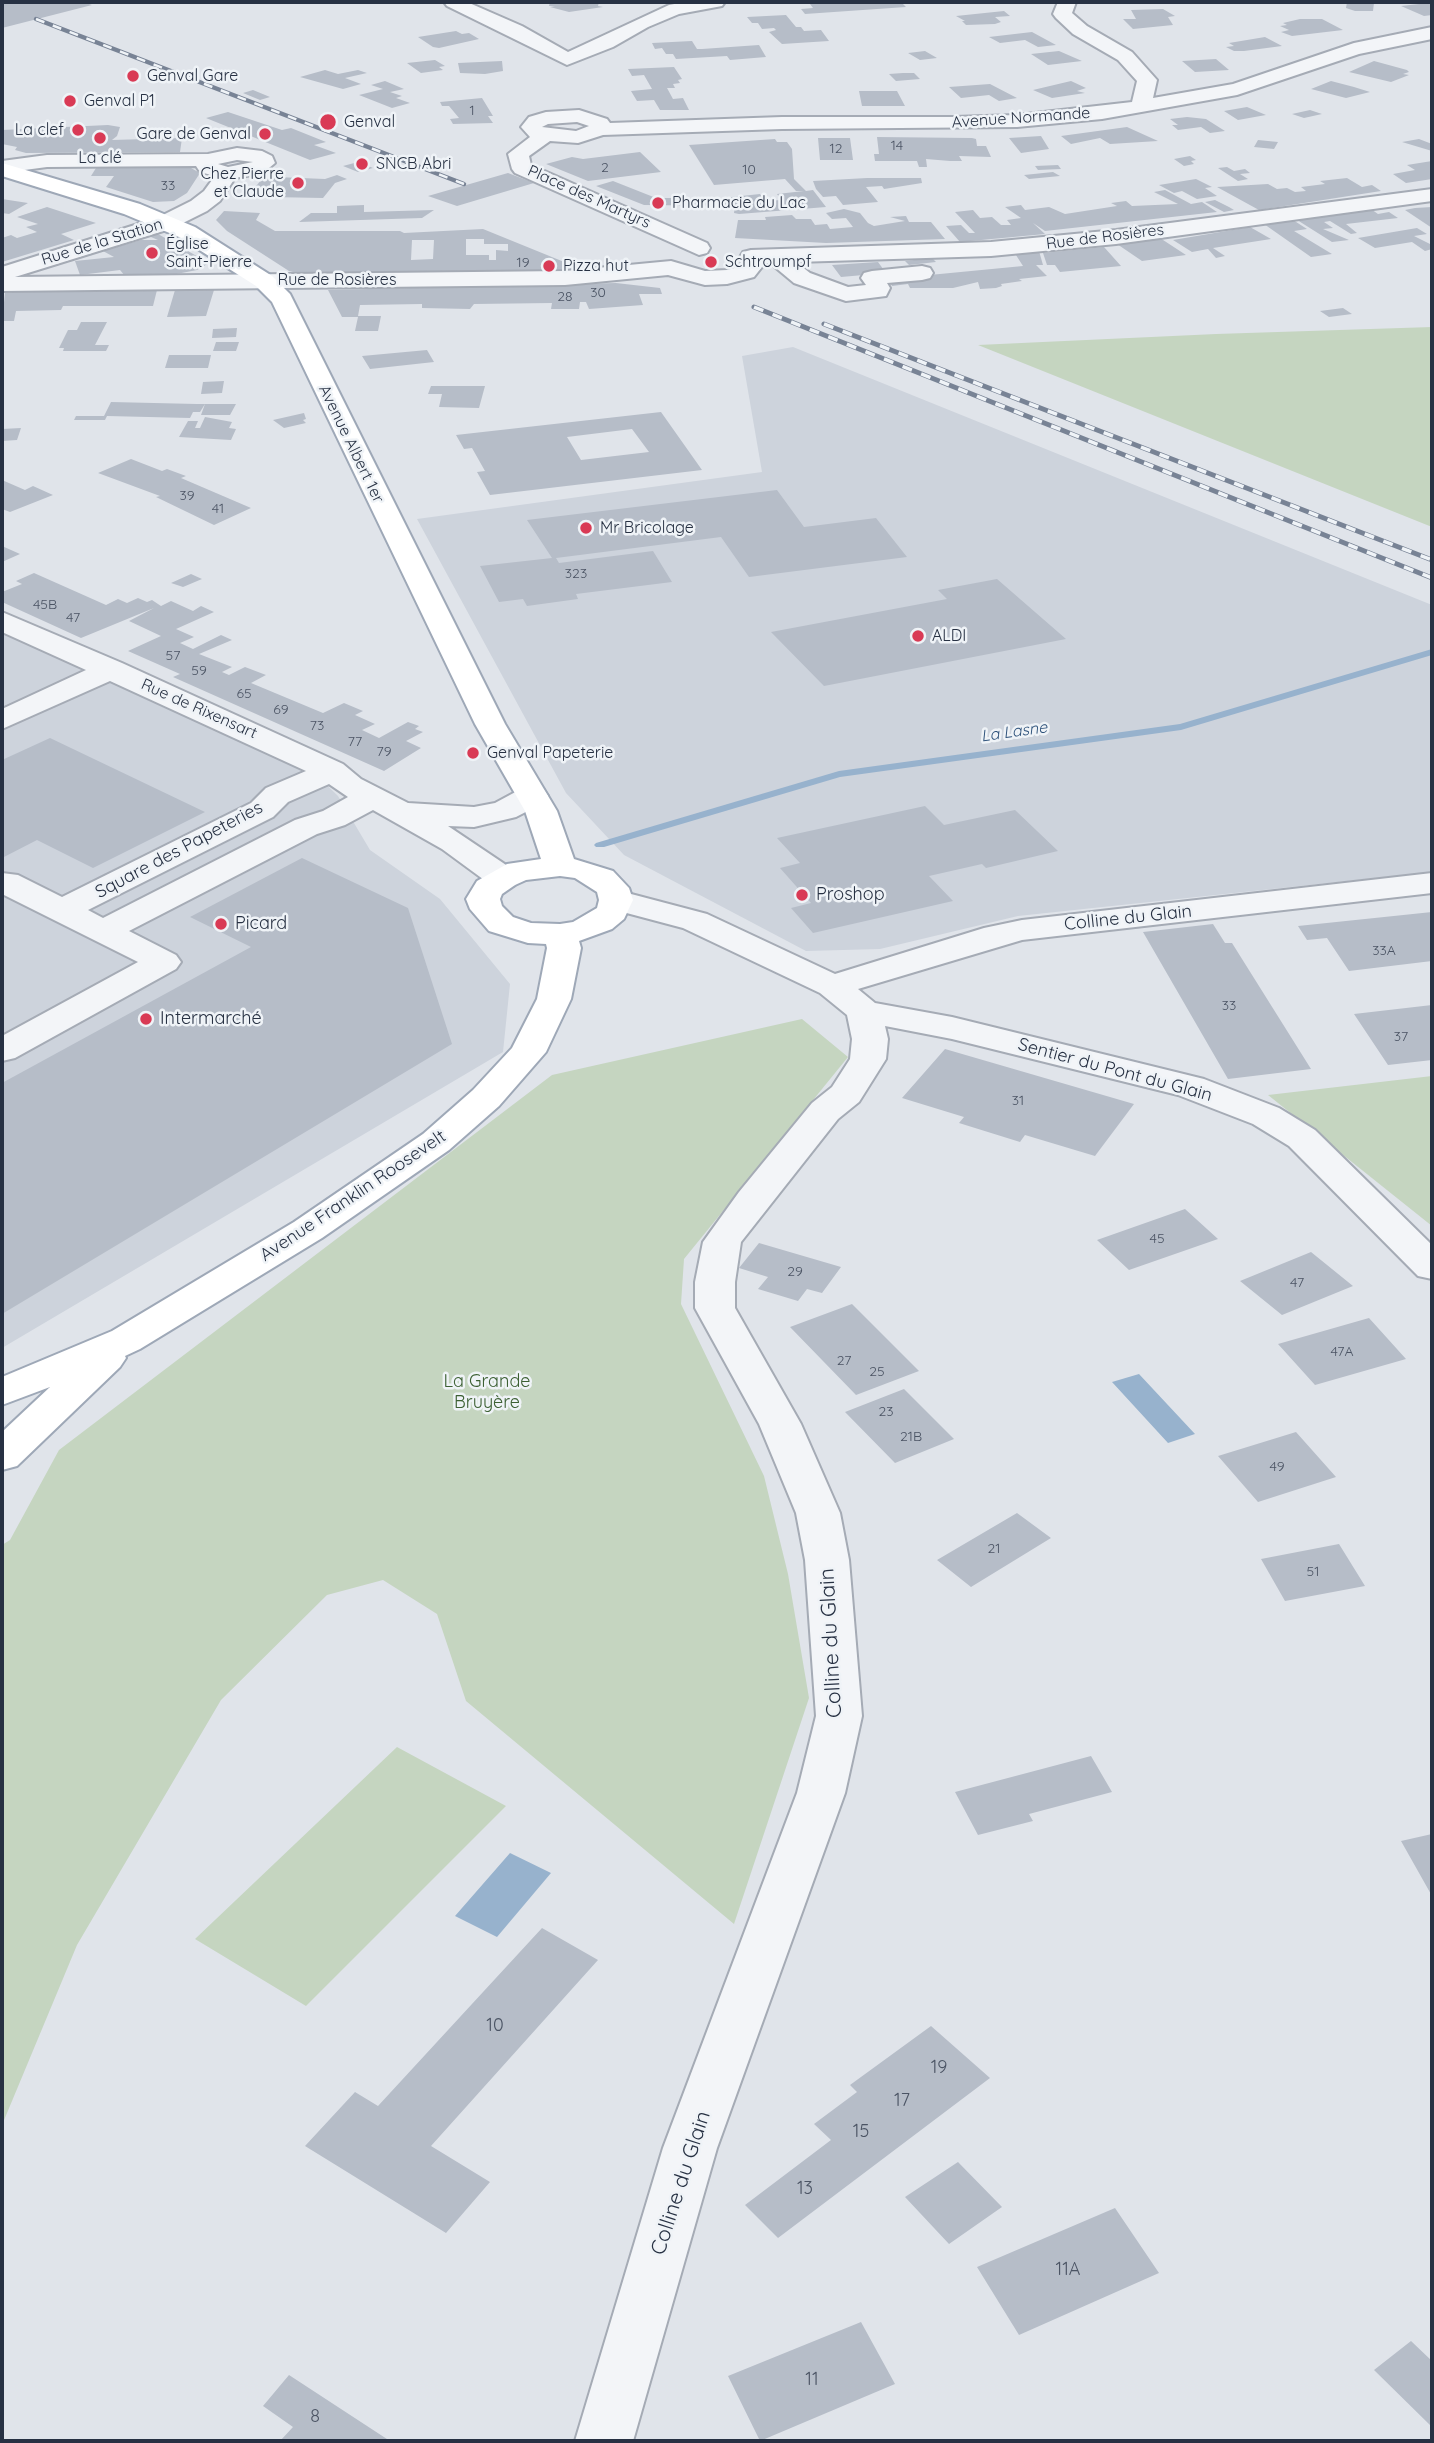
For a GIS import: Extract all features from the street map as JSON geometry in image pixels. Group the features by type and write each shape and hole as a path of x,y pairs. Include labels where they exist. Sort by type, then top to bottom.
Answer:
{"main road":[{"name":"Avenue Albert 1er","path":"6,172 132,209 187,232 264,281 282,299 490,724 532,796 550,833 560,866"},
{"path":"560,866 601,877 613,888 616,901 612,912 600,922 582,930 560,934 527,933 501,924 487,909 483,900 489,888 503,878 520,871 560,866"},
{"name":"Avenue Franklin Roosevelt","path":"2,1392 125,1340 308,1230 436,1142 486,1098 528,1052 554,999 564,948 560,934"},
{"name":"Avenue Franklin Roosevelt","path":"2,1457 125,1340"}],"street":[{"path":"453,2 515,30 567,59"},
{"path":"567,59 606,43 679,5 716,2"},
{"path":"1067,2 1062,14 1080,30 1125,56 1147,80 1141,107"},
{"name":"Avenue Normande","path":"600,129 782,122 1005,121 1141,107 1237,89 1354,49 1432,33"},
{"path":"562,116 561,88 567,59"},
{"path":"562,116 593,119 600,123 600,129 578,136 546,135 535,132 531,127 536,121 547,117 562,116"},
{"name":"Place des Martyrs","path":"546,135 518,154 522,169 619,209 699,248"},
{"path":"237,154 255,155 265,160 265,163 256,169 228,173 206,168 205,163 208,160 237,154"},
{"name":"Avenue Albert 1er","path":"6,172 47,161 208,160"},
{"name":"Rue de la Station","path":"2,274 165,223 212,196 228,173"},
{"name":"Rue de Rosières","path":"699,248 775,256 1003,248 1116,237 1432,195"},
{"path":"699,248 675,255 669,260 671,268 705,278 746,272 754,264 737,252"},
{"path":"775,256 802,278 846,294 878,291 873,278 1013,265"},
{"name":"Rue de Rosières","path":"2,284 565,278 671,268"},
{"name":"Rue de Rixensart","path":"2,621 332,771 350,786 453,842 503,878"},
{"path":"2,720 112,669"},
{"name":"Square des Papeteries","path":"63,910 262,810 278,795 332,771"},
{"name":"Rue de Rixensart","path":"381,801 428,816 474,817 505,810 532,796"},
{"name":"Square des Papeteries","path":"104,931 306,827 381,801"},
{"name":"Square des Papeteries","path":"2,884 6,882 164,962 2,1050"},
{"name":"Colline du Glain","path":"604,2441 690,2148 821,1793 839,1716 828,1573 818,1513 780,1424 715,1308 715,1282 722,1242 752,1200 825,1111 846,1094 868,1059 870,1039 848,998 996,935 1432,883"},
{"path":"616,901 695,920 848,998"},
{"name":"Sentier du Pont du Glain","path":"848,998 952,1028 1178,1083 1266,1115 1302,1138 1432,1267"}],"shaded area":[{"path":"793,347 1432,605 1432,872 1018,916 880,949 806,951 624,855 566,793 417,519 762,472 742,356"},
{"path":"2,625 300,759 338,796 370,850 440,899 510,984 503,1052 2,1348"}],"green space":[{"path":"1432,327 1432,527 978,345 1216,334"},
{"name":"La Grande Bruyère","path":"802,1019 848,1057 684,1259 681,1304 764,1476 788,1574 809,1698 734,1924 466,1701 437,1614 383,1580 327,1595 221,1700 77,1945 2,2125 2,1545 10,1540 59,1450 552,1075"},
{"path":"1432,1076 1432,1226 1268,1095"},
{"path":"397,1747 506,1806 306,2006 195,1939"}],"water":[{"path":"1139,1374 1195,1434 1168,1443 1112,1382"},
{"path":"510,1853 551,1873 497,1937 455,1916"}],"building":[{"path":"2,2 83,2 92,5 2,28"},
{"path":"550,2 599,2 598,6 603,7 569,12 550,7 555,6 549,6"},
{"path":"901,2 906,7 805,14 801,9 813,8 810,4"},
{"path":"1347,2 1374,3 1373,11 1346,8"},
{"path":"1428,3 1432,5 1432,15 1424,16 1401,6"},
{"path":"1163,9 1175,16 1168,17 1173,25 1133,29 1123,19 1136,19 1131,10"},
{"path":"1004,11 1010,16 995,17 1001,22 995,24 966,25 962,21 965,21 956,16"},
{"path":"786,15 796,27 801,27 804,31 821,30 829,41 782,44 769,32 776,30 774,28 762,29 758,23 752,23 747,17"},
{"path":"1300,19 1322,19 1343,30 1292,36 1281,32 1289,30 1280,26 1287,25 1283,23"},
{"path":"456,31 469,33 479,39 439,48 418,37"},
{"path":"1032,32 1056,45 1038,47 1025,40 1000,43 989,37"},
{"path":"1265,37 1282,46 1244,51 1234,51 1226,47 1234,46 1229,43"},
{"path":"692,41 697,49 759,45 766,57 730,60 727,56 676,59 673,54 666,54 662,48 655,49 652,43"},
{"path":"925,51 937,58 920,60 908,53"},
{"path":"1059,51 1082,61 1048,65 1031,54"},
{"path":"1216,59 1229,70 1195,72 1182,61"},
{"path":"435,60 445,66 439,67 443,70 421,73 407,63"},
{"path":"502,61 503,71 485,74 460,73 458,63"},
{"path":"1374,61 1407,70 1409,72 1403,74 1409,75 1391,82 1349,72"},
{"path":"674,67 682,79 678,80 680,83 673,84 675,88 667,88 673,99 683,98 689,110 660,110 654,100 637,101 631,91 652,89 644,75 632,76 628,69"},
{"path":"325,70 338,74 358,70 367,73 345,78 361,84 343,89 300,77"},
{"path":"914,73 920,79 896,81 889,74"},
{"path":"385,81 404,89 390,92 402,96 396,98 410,103 392,108 359,95 383,89 371,85"},
{"path":"1071,81 1086,88 1077,91 1085,93 1052,98 1033,90"},
{"path":"1331,81 1370,92 1346,98 1311,89"},
{"path":"990,84 1017,98 999,101 989,95 961,98 949,87"},
{"path":"253,90 270,97 260,100 243,93"},
{"path":"859,91 897,91 905,106 862,106"},
{"path":"482,98 493,116 488,116 493,123 453,124 450,119 459,118 449,106 442,106 440,102"},
{"path":"1247,107 1266,115 1238,120 1224,111"},
{"path":"1310,110 1322,114 1304,118 1292,114"},
{"name":"Gare de Genval","path":"228,112 282,130 291,128 326,142 314,145 336,153 310,160 206,118"},
{"path":"1170,119 1206,119 1225,131 1210,133 1201,127 1178,130 1172,125 1178,125"},
{"path":"108,125 120,127 117,136 112,140 182,138 180,152 26,153 15,150 17,147 2,144 2,130"},
{"path":"1127,127 1158,141 1110,144 1100,138 1071,144 1061,136"},
{"path":"1041,136 1049,149 1021,153 1009,138"},
{"path":"877,137 972,138 976,139 977,146 986,146 991,157 959,156 962,161 926,159 927,167 919,167 917,161 875,161 874,154 879,154"},
{"path":"818,138 850,138 853,160 820,160"},
{"path":"775,139 777,142 787,142 792,149 794,179 806,191 813,190 826,207 739,214 734,213 735,206 644,205 596,186 613,181 656,198 723,198 760,194 764,201 781,200 777,194 804,191 796,191 785,179 714,185 689,145"},
{"path":"1419,139 1432,144 1432,151 1402,142"},
{"path":"1258,140 1278,142 1274,149 1254,147"},
{"path":"640,152 661,172 588,181 546,164 572,157 583,159"},
{"path":"1190,156 1196,160 1191,161 1194,164 1184,166 1174,159"},
{"path":"1432,161 1432,179 1406,183 1393,174 1415,170 1407,165"},
{"path":"358,162 373,168 358,172 343,166"},
{"path":"1058,165 1061,169 1038,170 1035,166"},
{"path":"1227,167 1234,171 1245,169 1250,173 1240,174 1248,179 1238,181 1218,168"},
{"path":"96,168 191,168 200,173 187,193 174,201 153,202 106,187 114,176 91,176"},
{"path":"1053,172 1060,176 1029,179 1024,175"},
{"path":"508,173 534,183 457,206 428,196"},
{"path":"337,175 347,179 335,183 323,198 271,197 276,191 253,190 261,180 276,177 325,179"},
{"path":"921,178 922,183 884,189 882,186 866,187 878,202 843,205 836,196 823,197 813,181"},
{"path":"1347,178 1362,187 1372,185 1381,191 1259,210 1217,187 1268,184 1277,189 1287,188 1295,192 1306,191 1301,187 1325,184 1320,181"},
{"path":"1196,179 1212,187 1205,188 1217,196 1197,199 1182,191 1174,193 1159,185"},
{"path":"1165,190 1191,204 1202,202 1217,212 1045,231 1033,223 1045,234 960,242 946,226 961,225 969,233 975,233 955,212 973,210 980,218 992,217 1001,225 1011,225 1007,220 1021,218 1005,207 1021,205 1025,210 1049,207 1065,214 1117,206 1111,203 1126,201 1132,206 1178,204 1154,192"},
{"path":"2,199 28,203 9,214 2,213"},
{"path":"1215,200 1234,210 1224,212 1205,202"},
{"path":"364,205 364,212 434,210 422,218 299,222 311,213 337,213 337,206"},
{"path":"47,207 96,223 61,234 74,240 2,262 2,238 11,235 17,238 37,232 26,227 38,224 17,217"},
{"path":"1368,207 1378,214 1389,212 1398,218 1346,224 1357,233 1351,234 1330,221 1324,222 1333,228 1323,229 1349,240 1332,242 1294,218"},
{"path":"1432,207 1432,228 1405,210 1415,208"},
{"path":"844,209 860,213 874,226 905,221 890,217 906,216 909,222 931,222 945,239 826,243 735,238 738,220 766,220 765,217 792,215 796,219 811,219 815,225 827,224 830,229 853,227 846,218 832,219 826,213"},
{"path":"224,211 260,213 256,220 275,231 404,233 483,229 574,266 573,270 552,272 305,275 289,271 227,231 216,220","holes":["466,239 484,239 484,244 508,244 508,251 496,250 496,260 489,260 489,255 466,255","412,240 434,240 433,259 411,260"]},
{"path":"1293,220 1307,229 1294,231 1332,254 1311,257 1264,224"},
{"path":"1250,227 1271,239 1213,248 1225,256 1216,258 1208,249 1192,252 1173,240"},
{"path":"1417,228 1427,234 1414,236 1432,245 1432,249 1425,251 1412,242 1375,248 1358,238"},
{"name":"Église Saint-Pierre","path":"144,234 158,234 209,263 197,270 166,276 125,276 120,270 80,275 75,261 114,257 103,251 141,240 158,240"},
{"path":"1160,238 1186,255 1142,261 1117,244"},
{"path":"1104,247 1121,266 1060,272 1055,265 1047,265 1043,253"},
{"path":"1039,251 1043,265 1036,265 1047,276 1019,279 1022,281 1001,284 1002,286 996,288 980,289 978,282 953,288 910,288 908,284 892,286 888,279 1023,266 1014,252"},
{"path":"932,258 936,262 909,265 905,261"},
{"path":"878,262 886,273 841,277 832,265"},
{"path":"616,283 660,288 662,294 639,294 643,305 589,309 586,302 580,302 579,309 551,309 552,303 474,304 470,309 422,308 422,304 360,305 358,316 381,316 378,331 355,331 358,317 342,317 328,290"},
{"path":"30,290 157,290 153,306 63,306 61,310 16,311 14,321 2,321 5,293"},
{"path":"175,290 214,290 206,316 167,317"},
{"path":"1343,308 1352,314 1329,317 1320,311"},
{"path":"81,322 107,322 95,345 109,345 106,351 63,351 64,348 59,348 68,330 77,330"},
{"path":"237,328 236,337 212,338 213,329"},
{"path":"216,342 239,342 236,351 213,351"},
{"path":"427,350 434,362 370,369 362,356"},
{"path":"169,355 211,355 208,368 165,368"},
{"path":"224,381 222,393 201,394 203,382"},
{"path":"431,386 485,386 479,408 439,407 442,394 428,394"},
{"path":"111,402 205,404 200,412 193,412 190,418 107,416 105,420 74,420 76,416 104,416"},
{"path":"205,404 236,404 230,415 201,415"},
{"path":"661,412 702,470 490,495 477,472 485,471 472,448 464,449 456,435","holes":["632,429 649,452 581,460 567,437"]},
{"path":"304,413 306,419 303,420 306,423 284,428 273,420"},
{"path":"205,417 232,422 229,428 236,429 231,440 179,437 188,421 198,421 195,428 200,428"},
{"path":"21,428 17,440 2,441 2,429"},
{"path":"131,459 162,471 167,469 186,476 181,478 251,508 214,525 156,497 160,496 98,473"},
{"path":"2,480 25,490 33,486 53,495 10,512 2,509"},
{"path":"777,490 804,527 876,518 907,557 749,577 721,537 556,558 559,563 653,551 672,582 576,594 578,599 527,606 523,599 499,602 480,566 552,558 527,520"},
{"path":"2,546 20,554 2,562"},
{"path":"34,573 106,605 118,599 127,603 138,598 147,602 152,600 161,606 171,601 193,611 201,606 214,612 176,629 194,637 180,643 193,649 221,635 232,640 199,654 232,667 222,672 229,675 245,667 266,675 251,683 323,713 344,703 363,711 355,715 375,724 362,730 379,738 408,722 419,726 415,729 423,732 406,741 421,748 384,771 173,677 180,674 128,651 161,636 129,621 154,608 81,638 2,602 2,592 22,584 16,581"},
{"path":"191,574 202,579 183,587 171,583"},
{"name":"ALDI","path":"997,579 1066,639 824,686 771,632 947,599 938,590"},
{"path":"50,738 205,812 93,868 37,840 2,858 2,760"},
{"path":"925,806 944,825 1015,810 1058,851 986,868 982,864 929,876 953,901 813,933 791,908 811,903 780,868 800,863 777,838"},
{"path":"302,858 408,908 452,1044 2,1314 2,1083 251,947 190,917"},
{"path":"1432,912 1432,961 1349,971 1327,938 1307,940 1298,926"},
{"path":"1213,924 1225,943 1232,943 1311,1069 1228,1079 1143,932"},
{"path":"1432,1005 1432,1060 1388,1065 1354,1014"},
{"path":"945,1049 1134,1104 1095,1156 1025,1135 1020,1142 959,1123 964,1117 902,1098"},
{"path":"1185,1209 1218,1239 1129,1270 1097,1240"},
{"path":"759,1243 841,1267 822,1293 807,1289 798,1301 758,1289 768,1277 739,1268"},
{"path":"1311,1252 1353,1286 1282,1315 1240,1281"},
{"path":"852,1304 919,1371 856,1395 790,1327"},
{"path":"1369,1318 1406,1359 1315,1385 1278,1344"},
{"path":"904,1389 954,1439 895,1463 845,1412"},
{"path":"1296,1432 1336,1477 1258,1502 1218,1456"},
{"path":"1017,1513 1051,1538 971,1587 937,1560"},
{"path":"1339,1544 1365,1586 1285,1601 1261,1559"},
{"path":"1091,1756 1112,1792 1029,1814 1033,1821 978,1835 955,1792"},
{"path":"1432,1834 1432,1896 1401,1841"},
{"path":"542,1928 598,1960 431,2146 490,2182 446,2233 305,2146 355,2092 378,2106"},
{"path":"931,2026 990,2078 778,2238 745,2205 831,2140 814,2124 857,2092 850,2085"},
{"path":"958,2162 1002,2207 949,2244 905,2197"},
{"path":"1115,2208 1159,2273 1019,2335 977,2267"},
{"path":"861,2322 895,2384 760,2441 728,2376"},
{"path":"1411,2341 1432,2361 1432,2427 1374,2370"},
{"path":"289,2375 390,2441 280,2441 293,2427 263,2406"}],"waterway":[{"name":"La Lasne","path":"600,845 839,774 1181,727 1432,652"}],"railway":[{"path":"36,19 464,184"},
{"path":"754,307 1432,578"},
{"path":"824,324 1432,560"}],"place":[{"name":"Genval Gare","path":"133,76"},
{"name":"Genval P1","path":"70,101"},
{"name":"Genval","path":"328,122"},
{"name":"La clef","path":"78,130"},
{"name":"Gare de Genval","path":"265,134"},
{"name":"La clé","path":"100,138"},
{"name":"SNCB Abri","path":"362,164"},
{"name":"Chez Pierre et Claude","path":"298,183"},
{"name":"Pharmacie du Lac","path":"658,203"},
{"name":"Église Saint-Pierre","path":"152,253"},
{"name":"Schtroumpf","path":"711,262"},
{"name":"Pizza hut","path":"549,266"},
{"name":"Mr Bricolage","path":"586,528"},
{"name":"ALDI","path":"918,636"},
{"name":"Genval Papeterie","path":"473,753"},
{"name":"Proshop","path":"802,895"},
{"name":"Picard","path":"221,924"},
{"name":"Intermarché","path":"146,1019"}]}
